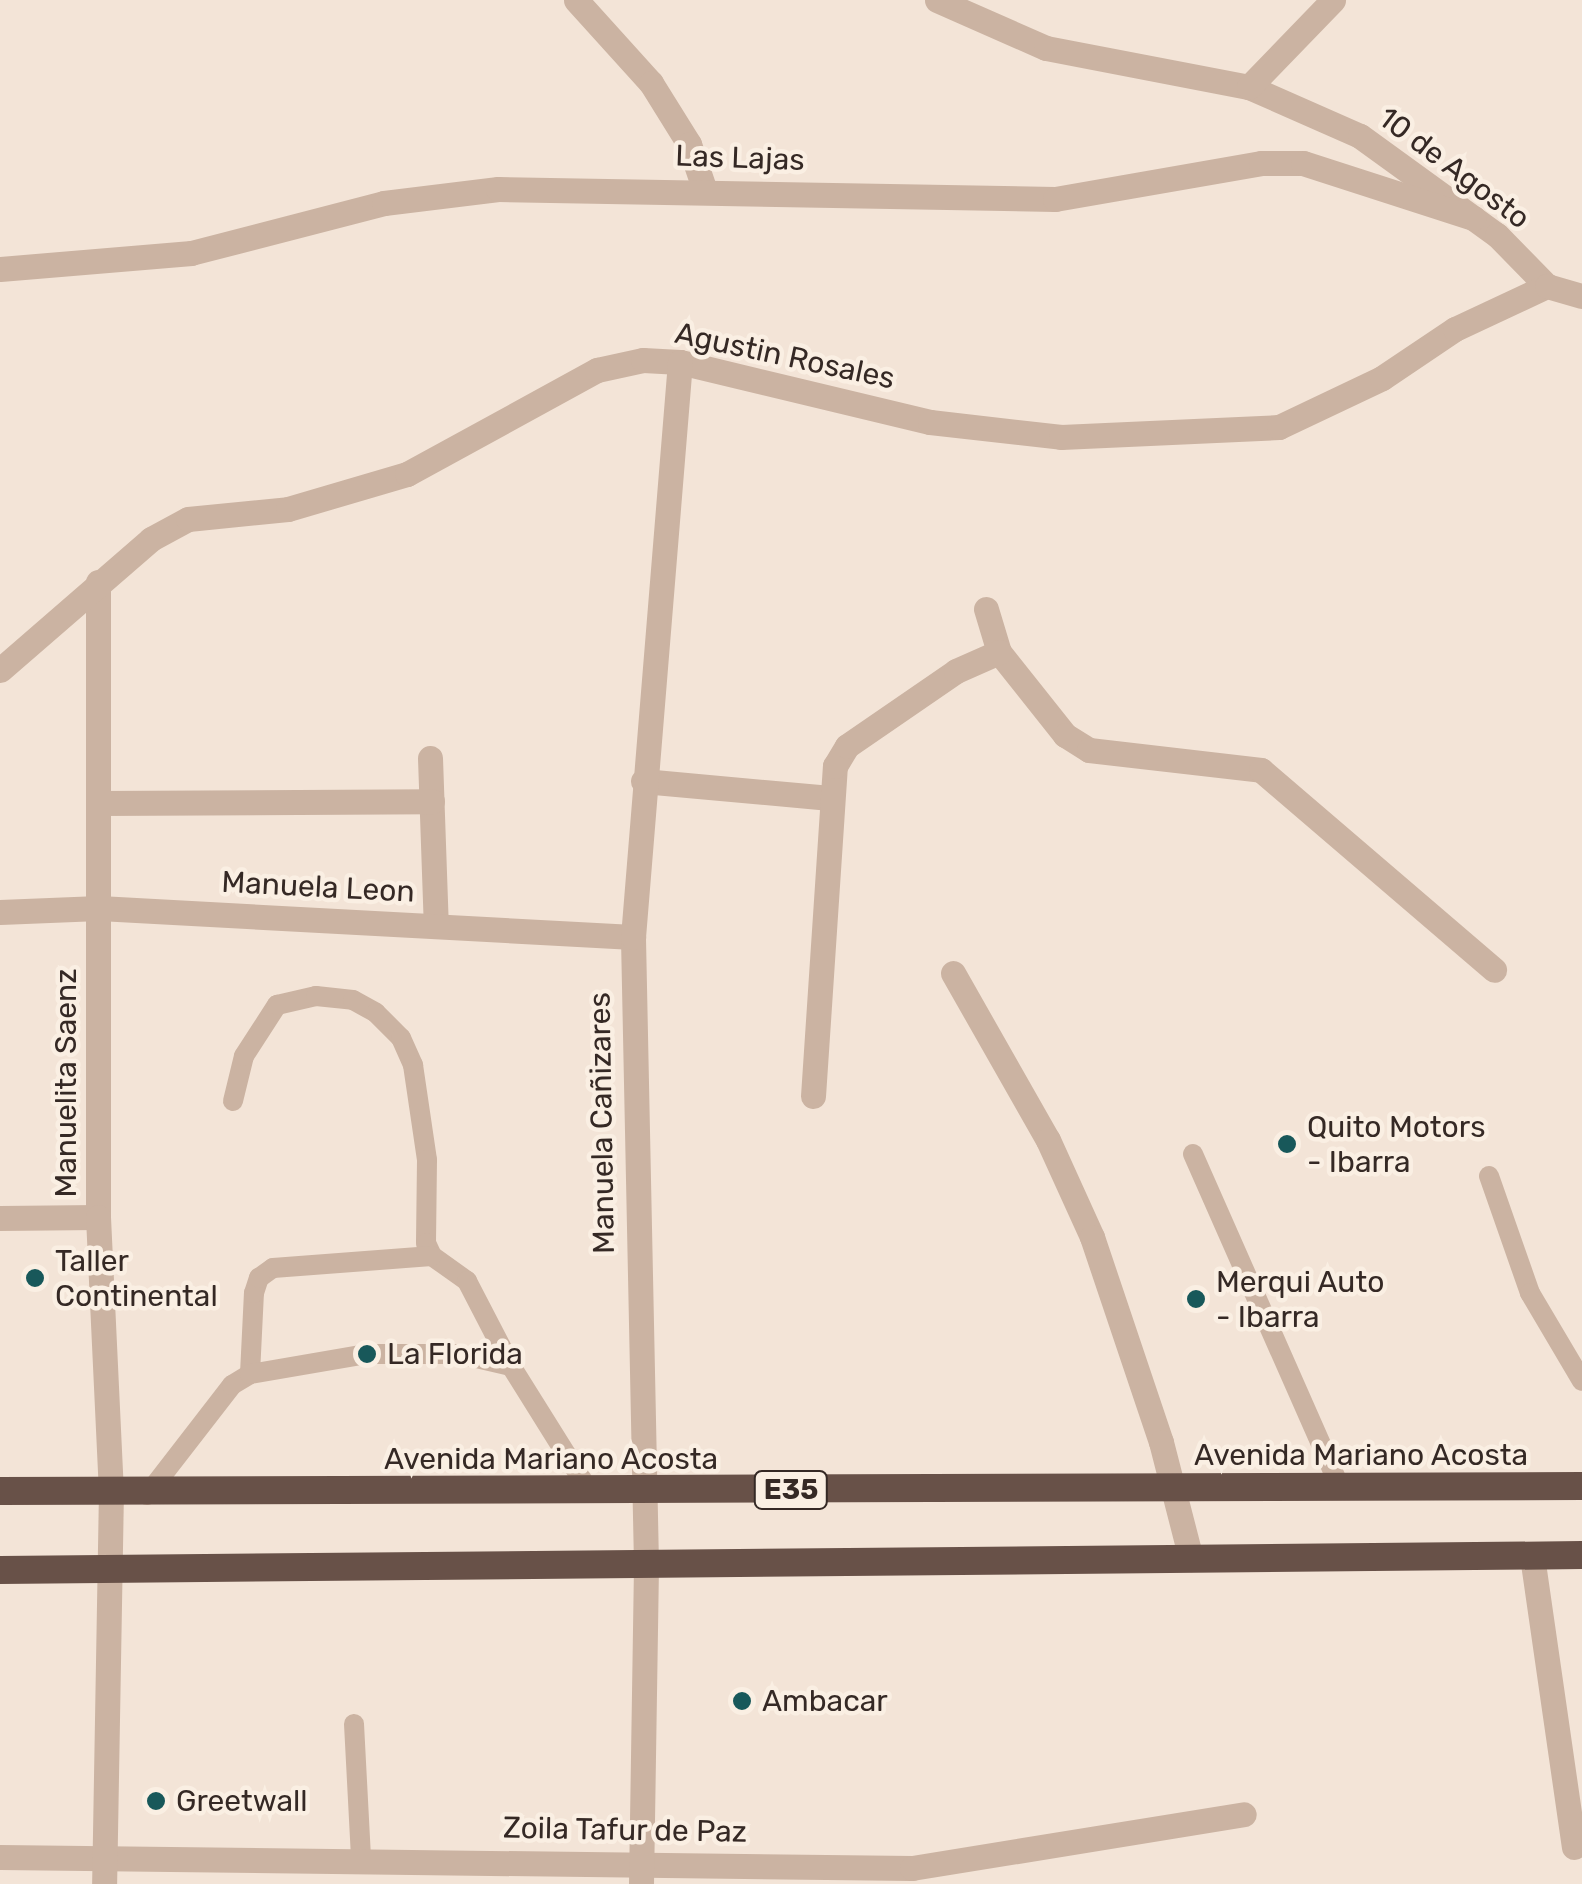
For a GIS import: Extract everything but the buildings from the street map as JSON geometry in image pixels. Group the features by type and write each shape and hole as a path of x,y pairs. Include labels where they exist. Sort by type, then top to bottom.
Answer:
{"highway":[{"name":"Avenida Mariano Acosta","path":"0,1490 111,1490 147,1495 1582,1486"},
{"path":"0,1570 1582,1555"}],"street":[{"path":"576,0 650,83 689,144 704,188"},
{"name":"10 de Agosto","path":"937,0 1046,48 1249,87 1360,136 1473,218 1547,286 1582,296"},
{"path":"1249,87 1333,0"},
{"name":"Las Lajas","path":"0,269 191,253 384,203 498,190 704,188 1055,198 1261,164 1303,163 1473,218"},
{"name":"Agustin Rosales","path":"0,670 98,582 188,519 339,496 407,474 597,370 642,360 680,362 930,422 1061,437 1279,426 1382,378 1455,329 1547,286"},
{"name":"Manuela Cañizares","path":"640,1874 646,1564 632,937 680,362"},
{"name":"Manuelita Saenz","path":"98,582 98,1217 111,1490 104,1884"},
{"path":"986,609 1000,652 1065,736 1088,750 1261,770 1494,970"},
{"path":"813,1096 830,798 847,746 956,671 1000,652"},
{"path":"430,758 436,926"},
{"path":"643,781 830,798"},
{"path":"99,804 432,802"},
{"name":"Manuela Leon","path":"0,912 99,908 632,937"},
{"path":"953,973 1048,1140 1092,1237 1175,1488 1190,1559"},
{"path":"0,1218 98,1217"},
{"path":"1532,1556 1574,1847"},
{"name":"Zoila Tafur de Paz","path":"0,1856 103,1853 361,1858 640,1874 912,1868 1244,1814"}],"lane":[{"path":"232,1100 244,1056 277,1005 316,996 352,1000 376,1013 401,1038 412,1065 432,1256"},
{"path":"1193,1154 1340,1488"},
{"path":"1489,1176 1530,1294 1582,1381"},
{"path":"250,1374 254,1293 260,1278 273,1268 432,1256 467,1281 511,1366 589,1491"},
{"path":"147,1495 232,1385 250,1374 368,1354 459,1354 511,1366"},
{"path":"354,1724 361,1858"}],"place":[{"name":"Quito Motors - Ibarra","path":"1287,1144"},
{"name":"Taller Continental","path":"35,1278"},
{"name":"Merqui Auto - Ibarra","path":"1196,1299"},
{"name":"La Florida","path":"367,1354"},
{"name":"Ambacar","path":"742,1701"},
{"name":"Greetwall","path":"156,1801"}]}
